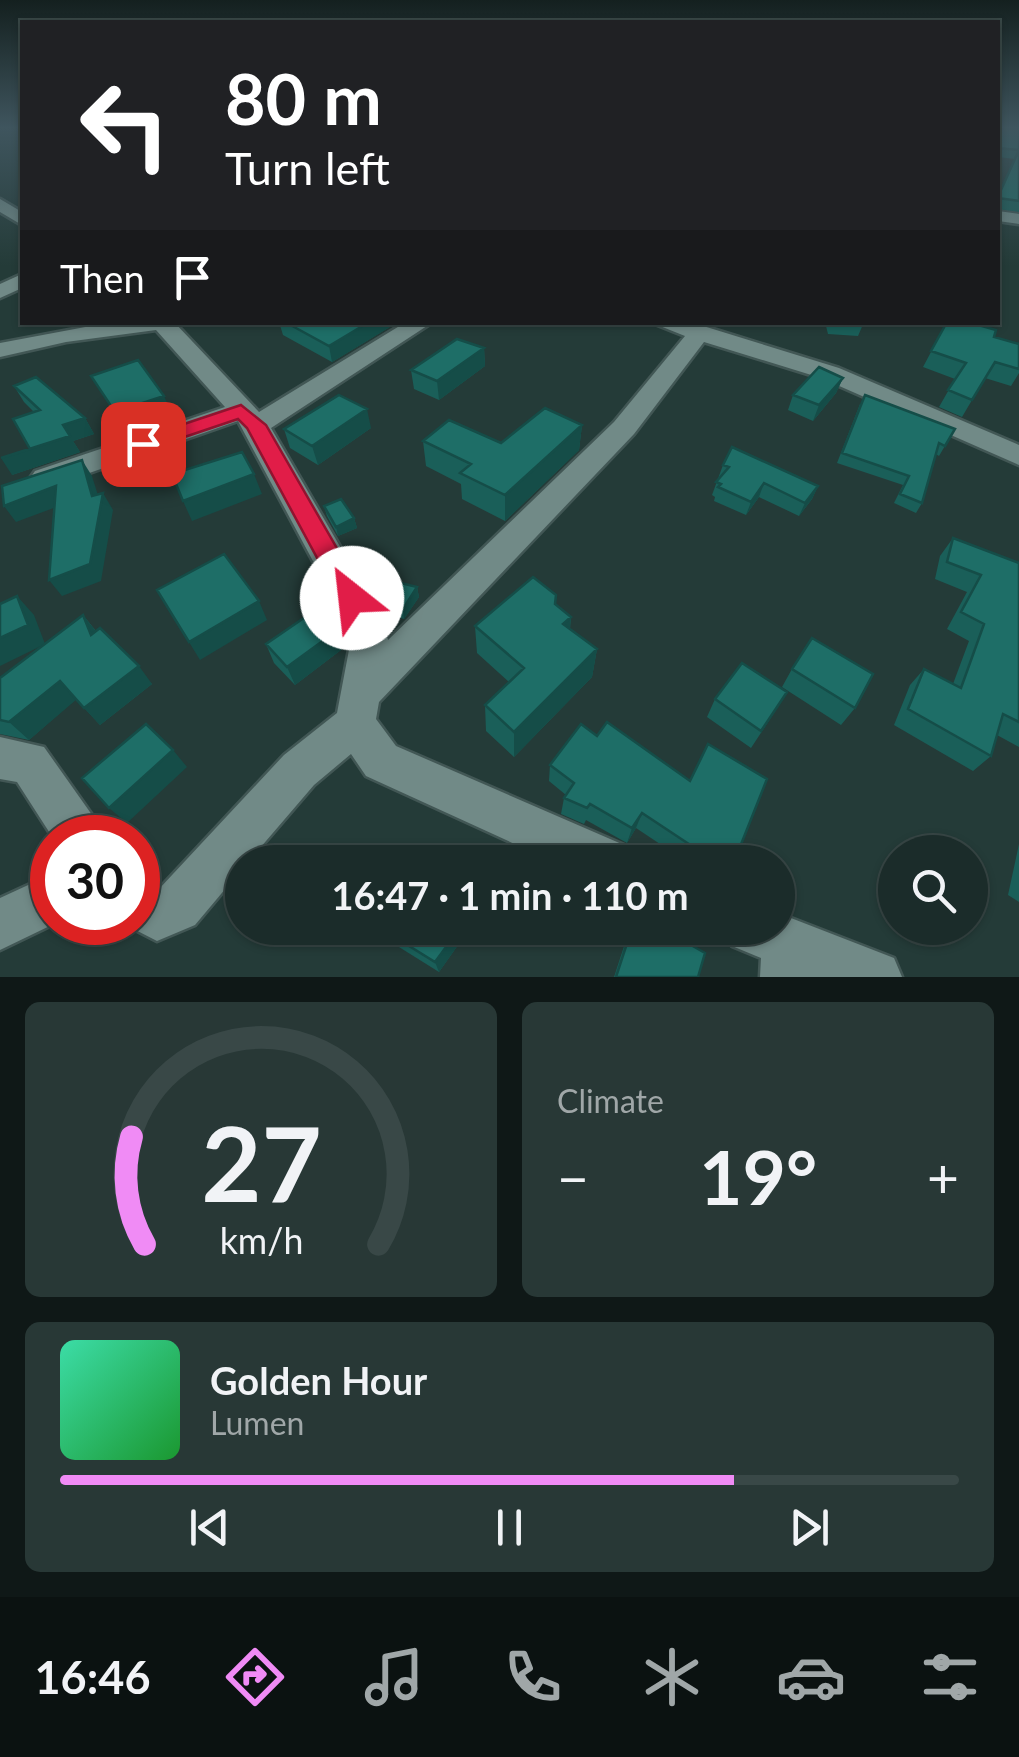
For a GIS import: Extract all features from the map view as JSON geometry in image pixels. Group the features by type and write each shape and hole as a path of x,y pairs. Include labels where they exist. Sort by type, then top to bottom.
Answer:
{"street":[{"path":"0,350 66,335 145,325"},
{"path":"163,325 248,418 371,632 357,709 382,760 569,845"},
{"path":"13,489 248,418 417,325"},
{"path":"673,325 830,373 1019,456"},
{"path":"160,914 177,907 299,770 612,441 700,332"},
{"path":"0,758 29,762 65,815"},
{"path":"0,926 30,910"},
{"path":"775,950 875,977"}],"building":[{"path":"1008,175 1019,175 1019,201 1000,198"},
{"path":"290,325 364,325 329,346"},
{"path":"945,325 978,325 996,330 994,337 1019,344 1019,369 995,362 972,400 948,390 966,363 931,351"},
{"path":"457,339 484,348 437,381 411,370"},
{"path":"138,360 164,396 115,412 91,376"},
{"path":"819,367 843,378 819,405 793,395"},
{"path":"36,377 85,418 63,425 70,436 30,449 13,419 40,410 14,386"},
{"path":"339,395 367,409 312,446 284,429"},
{"path":"865,395 955,429 945,446 939,443 922,503 900,494 909,476 842,453"},
{"path":"545,408 582,425 505,495 460,473 471,464 423,441 449,420 501,443"},
{"path":"732,447 818,486 805,503 764,483 751,502 718,487 721,484 716,482 729,467 723,465"},
{"path":"242,452 254,474 183,501 172,474"},
{"path":"82,460 92,496 103,493 90,564 49,580 56,486 4,506 2,486"},
{"path":"341,499 354,518 336,527 324,506"},
{"path":"953,538 1019,563 1019,722 1003,714 991,756 908,709 924,669 961,688 984,624 961,612 981,575 947,562"},
{"path":"224,554 259,601 189,642 157,590"},
{"path":"377,577 417,587 403,609 381,604 371,587"},
{"path":"533,577 556,595 555,604 571,617 563,624 597,649 514,732 485,705 524,668 475,626"},
{"path":"17,596 28,625 0,638 0,604"},
{"path":"314,611 335,632 287,667 266,644"},
{"path":"83,615 91,635 100,628 139,666 84,708 60,681 9,722 0,720 0,678"},
{"path":"812,638 873,674 855,708 792,669"},
{"path":"742,663 787,692 761,731 715,699"},
{"path":"607,722 690,781 708,744 767,779 741,845 690,845 642,813 632,828 590,804 587,808 564,798 574,783 550,765 581,724 597,736"},
{"path":"146,724 173,750 109,808 82,778"},
{"path":"408,945 448,945 435,962"},
{"path":"626,945 691,945 705,953 698,977 616,977"}],"route":[{"path":"143,444 241,412 256,425 352,598"}]}
